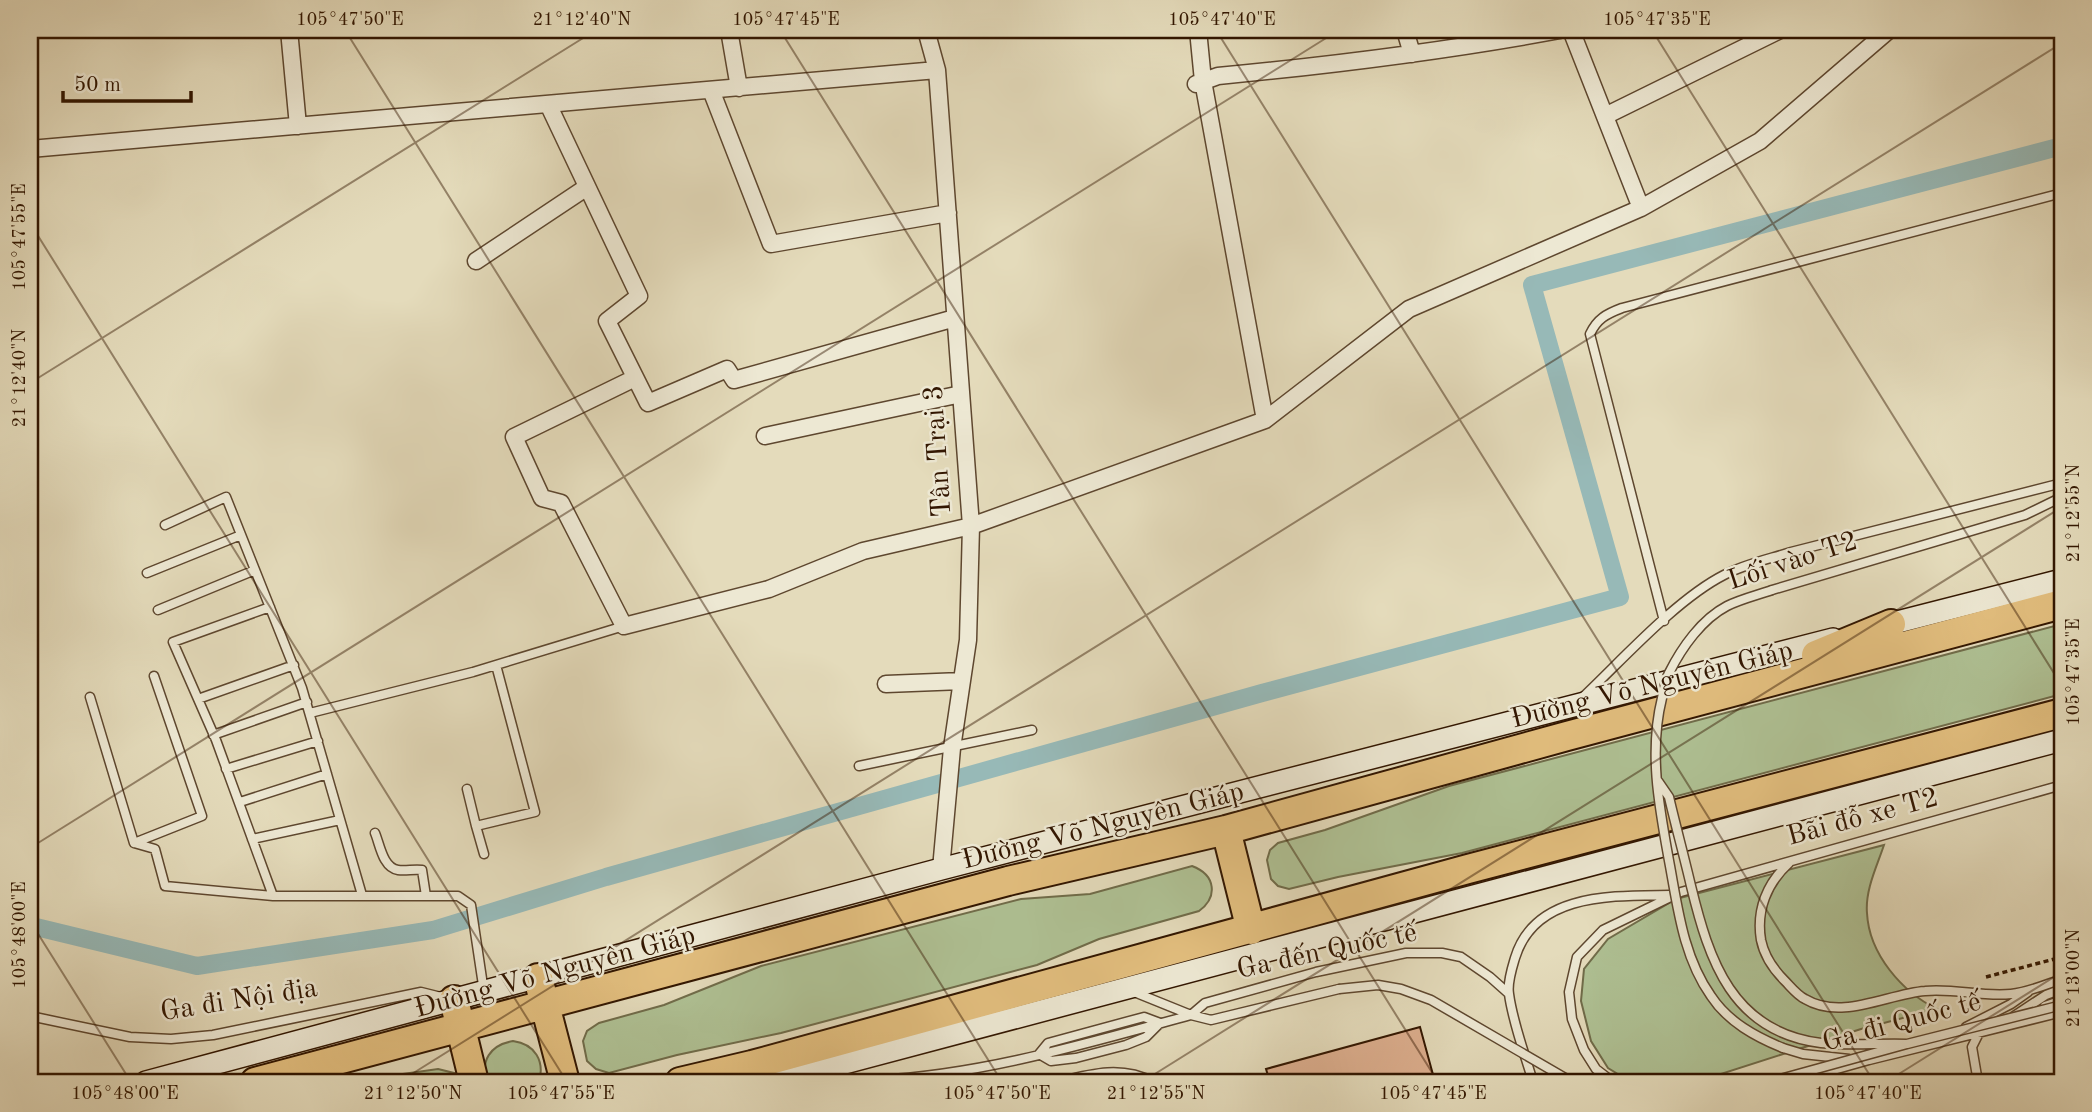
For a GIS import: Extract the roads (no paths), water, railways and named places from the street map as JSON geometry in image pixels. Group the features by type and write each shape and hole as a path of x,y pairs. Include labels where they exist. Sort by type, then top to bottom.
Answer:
{"highway":[{"name":"Đường Võ Nguyên Giáp","path":"255,1082 458,1014 541,991 757,947 1008,881 1226,830 2062,604"},
{"path":"1713,698 1891,624"},
{"path":"680,1082 757,1075 1251,930 1482,866 2062,713"},
{"path":"1226,830 1251,930"},
{"path":"541,991 565,1082"},
{"path":"458,1014 474,1082"}],"main road":[{"name":"Đường Võ Nguyên Giáp","path":"146,1082 458,1014 484,992 541,991 711,931 941,869 2062,580"},
{"path":"757,1075 1126,989 2062,740"},
{"path":"711,931 757,947"}],"street":[{"path":"289,30 298,126"},
{"path":"729,30 738,88"},
{"name":"Tân Trại 3","path":"926,30 937,70 971,526 968,640 951,748 941,869"},
{"path":"1198,30 1200,83 1265,420"},
{"path":"1405,30 1412,54"},
{"path":"1200,83 1218,76 1357,62 1560,30"},
{"path":"1571,30 1641,208"},
{"path":"1605,116 1780,30"},
{"path":"635,378 514,437 542,498 561,503 624,626 769,589 863,551 971,526 1265,420 1409,309 1641,208 1760,141 1889,30"},
{"path":"30,149 937,70"},
{"path":"711,90 771,244 948,213"},
{"path":"548,104 639,296 607,321 648,403 727,369 734,380 955,317"},
{"path":"476,261 587,187"},
{"path":"765,436 961,394"},
{"path":"886,684 962,681"}],"lane":[{"path":"1664,621 1590,334 1596,322 1622,308 2062,193"},
{"path":"1575,705 1664,621 1701,589 1724,575 1754,563 2062,483"},
{"path":"165,525 226,497 307,702 362,895"},
{"name":"Lối vào T2","path":"1658,781 1656,721 1668,674 1708,618 1728,605 2025,515 2062,497"},
{"path":"147,573 241,535"},
{"path":"158,610 256,570"},
{"path":"270,607 173,642 214,735 273,896"},
{"path":"310,713 496,665 624,626"},
{"path":"476,826 535,812 496,665"},
{"path":"198,699 294,666"},
{"path":"134,843 202,816 154,676"},
{"path":"90,697 134,843"},
{"path":"214,735 307,702"},
{"path":"859,766 1032,730"},
{"path":"226,769 318,741"},
{"path":"240,802 327,774"},
{"path":"1658,781 1669,797 1702,929 1714,964 1738,999 1760,1020 1796,1037 1820,1042 1907,1044"},
{"path":"1658,781 1657,796 1680,922 1704,986 1722,1011 1760,1038 1783,1048 1803,1054 1869,1060"},
{"name":"Bãi đỗ xe T2","path":"1677,894 2062,785"},
{"path":"467,789 484,854"},
{"path":"252,839 340,820"},
{"path":"374,833 390,868 422,870 426,896"},
{"path":"134,843 155,849 165,886 273,896 458,896 471,905 484,992"},
{"path":"1790,862 1776,876 1765,897 1760,911 1761,935 1764,950 1776,971 1805,999 1822,1006 1837,1008 1853,1007 1923,991 2000,994 2030,991"},
{"path":"1613,1082 1596,1069 1584,1050 1572,1019 1569,992 1577,957 1603,930 1677,894"},
{"path":"1533,1082 1508,993 1518,947 1529,929 1549,913 1610,895 1677,894"},
{"name":"Ga đến Quốc tế","path":"1191,1015 1205,1003 1317,972 1406,953 1442,953 1461,957 1490,976 1508,993"},
{"path":"1920,1047 1991,1015 2030,991 2062,979"},
{"path":"1126,989 1191,1015 1211,1020 1339,989 1378,985 1401,989 1431,1000 1572,1082"},
{"name":"Ga đi Quốc tế","path":"2008,1019 2046,995 2062,989"},
{"name":"Ga đi Nội địa","path":"30,1016 130,1037 171,1040 421,992 458,1014"},
{"path":"1791,1082 1997,1026 2062,1000"},
{"name":"Ga đi Quốc tế","path":"1768,1082 2062,1005"},
{"path":"1980,1031 2062,1012"},
{"path":"1040,1054 1051,1061 1076,1058 1126,1045 1146,1037 1160,1023 1191,1015"},
{"path":"757,1075 878,1080 956,1070 1040,1054 1048,1043 1144,1017 1160,1023"},
{"path":"1979,1082 1972,1047 1980,1031"},
{"path":"1058,1082 1113,1071 1140,1075 1153,1082"}],"waterway":[{"path":"30,924 197,966 433,930 606,877 1262,693 1620,597 1532,285 2062,146"}]}
